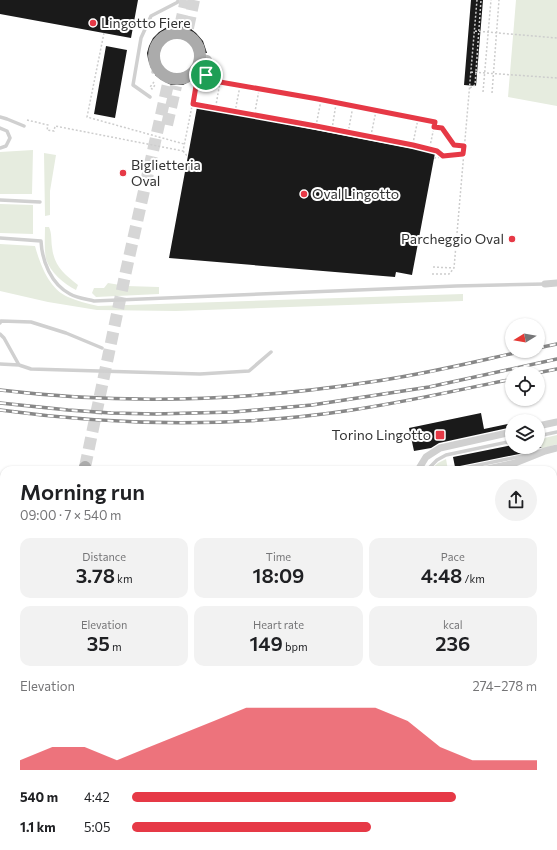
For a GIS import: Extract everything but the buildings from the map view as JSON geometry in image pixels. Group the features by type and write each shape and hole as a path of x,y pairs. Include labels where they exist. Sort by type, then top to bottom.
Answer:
{"main road":[{"path":"183,30 192,38 203,59 193,73 183,79 173,82 154,68 154,51 156,45 166,35 183,30"}],"street":[{"path":"545,284 557,283"},
{"path":"545,425 557,422"},
{"path":"420,466 426,457 440,448 505,434"},
{"path":"545,451 557,448"},
{"path":"501,466 515,463 538,454"}],"lane":[{"path":"150,97 133,85 141,38 151,16 178,2 178,0"},
{"path":"0,117 24,126"},
{"path":"0,128 8,131 10,138 6,146 0,148"},
{"path":"0,200 40,202"},
{"path":"0,238 41,240 45,265 51,276 69,294 94,301 456,286 545,284"},
{"path":"0,323 31,322 66,333 102,348"},
{"path":"0,334 4,338 19,365"},
{"path":"0,364 19,365 31,370 200,374 248,370 271,352"},
{"path":"545,435 557,432"},
{"path":"431,466 437,460 446,455 505,442"},
{"path":"474,466 531,454"}],"path":[{"path":"432,274 449,274 454,268 477,0"},
{"path":"470,88 475,85 482,0"},
{"path":"483,92 490,0"},
{"path":"492,93 499,0"},
{"path":"475,31 557,38"},
{"path":"104,33 87,117 184,144"},
{"path":"471,72 557,78"},
{"path":"183,151 196,86 206,75 220,82 435,122 429,150"},
{"path":"154,82 150,87 152,89 155,85"},
{"path":"215,109 220,82"},
{"path":"235,112 240,85"},
{"path":"255,116 259,89"},
{"path":"316,126 321,100"},
{"path":"332,129 336,103"},
{"path":"193,104 413,145 437,151 443,156"},
{"path":"348,133 353,106"},
{"path":"370,140 376,110"},
{"path":"412,148 418,119"},
{"path":"27,120 48,125 47,130 54,132 56,126 183,151 188,157"},
{"path":"434,127 442,128 454,145 464,146"},
{"path":"434,158 463,154"},
{"path":"433,267 454,268"}],"shaded area":[{"path":"516,0 557,0 557,106 508,97"},
{"path":"33,150 32,194 0,194 0,152"},
{"path":"44,153 56,155 50,191 50,215 45,216"},
{"path":"0,204 33,205 33,234 0,233"},
{"path":"45,227 49,227 50,230 53,254 57,264 64,273 78,285 76,290 58,277 48,264 45,251"},
{"path":"0,244 35,246 46,275 61,293 71,298 98,306 463,294 463,301 176,311 97,310 48,302 0,291"},
{"path":"108,283 126,286 159,287 159,294 96,297 92,293 94,288 104,288"},
{"path":"557,435 557,444 545,448 545,438"},
{"path":"446,459 447,466 435,466"}],"tunnel":[{"path":"180,26 186,0"},
{"path":"188,28 194,0"},
{"path":"85,466 126,271 168,84"},
{"path":"167,125 176,86"}],"railway":[{"path":"545,347 557,344"},
{"path":"0,390 92,398 185,399 231,397 324,388 409,376 505,355"},
{"path":"0,403 111,413 155,414 233,412 312,405 429,387 557,359"},
{"path":"545,371 557,369"},
{"path":"0,410 132,422 176,423 264,420 308,416 372,407 505,380"}],"place":[{"name":"Lingotto Fiere","path":"93,23"},
{"name":"Biglietteria Oval","path":"123,173"},
{"name":"Oval Lingotto","path":"304,194"},
{"name":"Parcheggio Oval","path":"512,239"},
{"name":"Torino Lingotto","path":"440,435"}],"route":[{"path":"206,75 220,82 318,99 435,122 434,127 442,128 454,145 464,146 463,154 443,156 437,151 413,145 193,104 196,86 206,75"}]}
